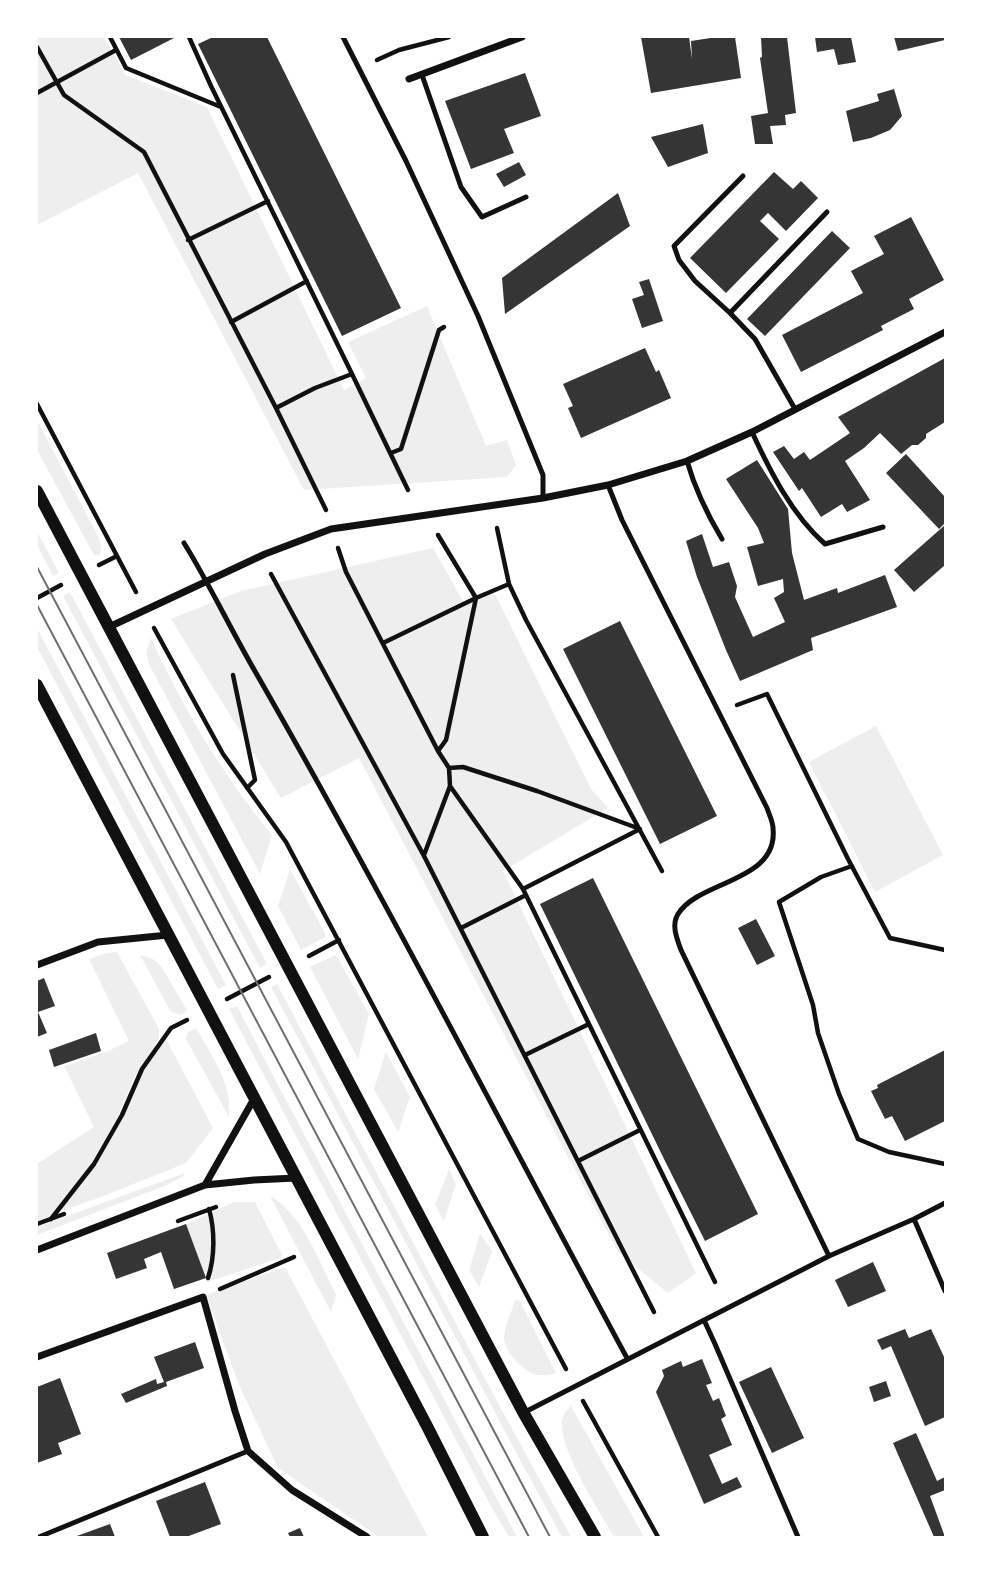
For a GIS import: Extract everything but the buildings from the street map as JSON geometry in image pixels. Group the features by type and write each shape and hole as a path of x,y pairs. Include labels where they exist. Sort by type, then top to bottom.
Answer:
{"street":[{"path":"409,79 522,37"},
{"path":"109,627 265,554 331,528 543,498 608,485 687,461 752,432 945,332"},
{"path":"37,491 523,1412 595,1537"},
{"path":"37,685 483,1537"},
{"path":"37,965 98,943 168,935"},
{"path":"205,1185 255,1097"},
{"path":"37,1250 205,1185 296,1178"},
{"path":"37,1357 203,1297 248,1451 292,1490 367,1537"}],"lane":[{"path":"343,37 406,161 478,316 543,475 543,498"},
{"path":"422,75 461,187 482,217 526,197"},
{"path":"743,176 674,246 679,260 695,281 755,339 795,409"},
{"path":"730,313 827,212"},
{"path":"752,432 785,494 810,531 825,544 883,527"},
{"path":"687,461 692,480 722,539"},
{"path":"608,485 622,520 767,808 773,829 771,846 764,860 748,872 692,900 676,915 674,933 829,1256"},
{"path":"184,543 324,791 627,1358"},
{"path":"523,1412 829,1256 945,1203"},
{"path":"914,1219 945,1291"},
{"path":"704,1320 798,1537"},
{"path":"39,1537 248,1451"}],"path":[{"path":"101,37 111,39 126,68 222,107"},
{"path":"188,37 408,491"},
{"path":"399,50 449,37"},
{"path":"37,47 64,95 144,152 326,509"},
{"path":"37,93 116,50"},
{"path":"188,240 268,201"},
{"path":"231,322 307,281"},
{"path":"391,453 401,449 439,330 444,327"},
{"path":"276,408 315,388 352,374"},
{"path":"37,404 223,754 286,842 610,1454 658,1537"},
{"path":"497,528 509,584 526,620 662,871"},
{"path":"438,535 476,598 446,740 438,751"},
{"path":"339,552 346,572 449,768 450,786 424,856"},
{"path":"99,566 117,556"},
{"path":"271,574 424,856 654,1312"},
{"path":"37,598 65,583"},
{"path":"383,643 509,584"},
{"path":"234,635 226,642 255,780 247,788"},
{"path":"733,707 767,694 890,938 945,950"},
{"path":"449,768 463,767 640,829"},
{"path":"450,786 524,892 715,1282"},
{"path":"461,928 640,829"},
{"path":"852,866 821,877 779,902 813,1005 818,1033 858,1139 889,1152 945,1164"},
{"path":"304,958 339,940"},
{"path":"224,1000 273,975"},
{"path":"51,1219 94,1164 122,1115 142,1069 172,1028 191,1018"},
{"path":"525,1055 589,1024"},
{"path":"578,1161 640,1130"},
{"path":"172,1223 221,1205"},
{"path":"207,1282 212,1268 213,1239 209,1209"},
{"path":"37,1224 69,1212"},
{"path":"219,1290 295,1257"}],"shaded area":[{"path":"37,37 104,37 125,75 207,107 344,390 366,378 348,342 427,306 486,446 507,440 516,465 507,477 304,490 138,173 37,225"},
{"path":"37,420 100,540 99,555 94,555 37,450"},
{"path":"37,531 59,573 53,576 37,545"},
{"path":"433,548 464,603 495,594 591,789 608,808 503,871 696,1273 668,1293 618,1252 359,758 281,798 171,619 241,591"},
{"path":"70,592 267,964 260,968 63,596"},
{"path":"37,628 226,985 218,989 37,647"},
{"path":"151,638 205,741 272,835 260,874 150,666 146,653"},
{"path":"876,726 943,855 875,892 809,762"},
{"path":"290,869 325,933 325,937 301,950 278,906"},
{"path":"117,952 159,1029 159,1038 137,1072 118,1116 90,1166 49,1217 37,1222 37,1164 94,1127 64,1066 129,1041 89,959"},
{"path":"140,955 153,959 161,966 187,1010 181,1015 171,1012"},
{"path":"335,955 369,1014 358,1059 310,967"},
{"path":"277,984 571,1537 562,1537 520,1460 271,987"},
{"path":"237,1006 517,1537 509,1537 493,1510 229,1009"},
{"path":"196,1028 224,1081 228,1093 229,1117 186,1039 188,1032"},
{"path":"166,1039 213,1128 186,1163 64,1210 61,1208 109,1141 144,1066"},
{"path":"386,1052 410,1097 398,1132 374,1089"},
{"path":"449,1169 456,1184 444,1221 435,1205"},
{"path":"185,1173 167,1185 37,1235 37,1227"},
{"path":"270,1196 292,1214 317,1254 336,1295 331,1312"},
{"path":"234,1202 255,1202 283,1257 207,1282 186,1224"},
{"path":"480,1234 492,1251 479,1287 469,1270"},
{"path":"285,1267 428,1537 379,1537 278,1468 239,1385 206,1295"},
{"path":"515,1300 520,1301 556,1373 542,1375 529,1372 514,1359 507,1348 504,1337"},
{"path":"571,1406 644,1537 614,1537 589,1494 564,1440 564,1414"}],"tram line":[{"path":"37,567 550,1537"},
{"path":"37,605 529,1537"}]}
